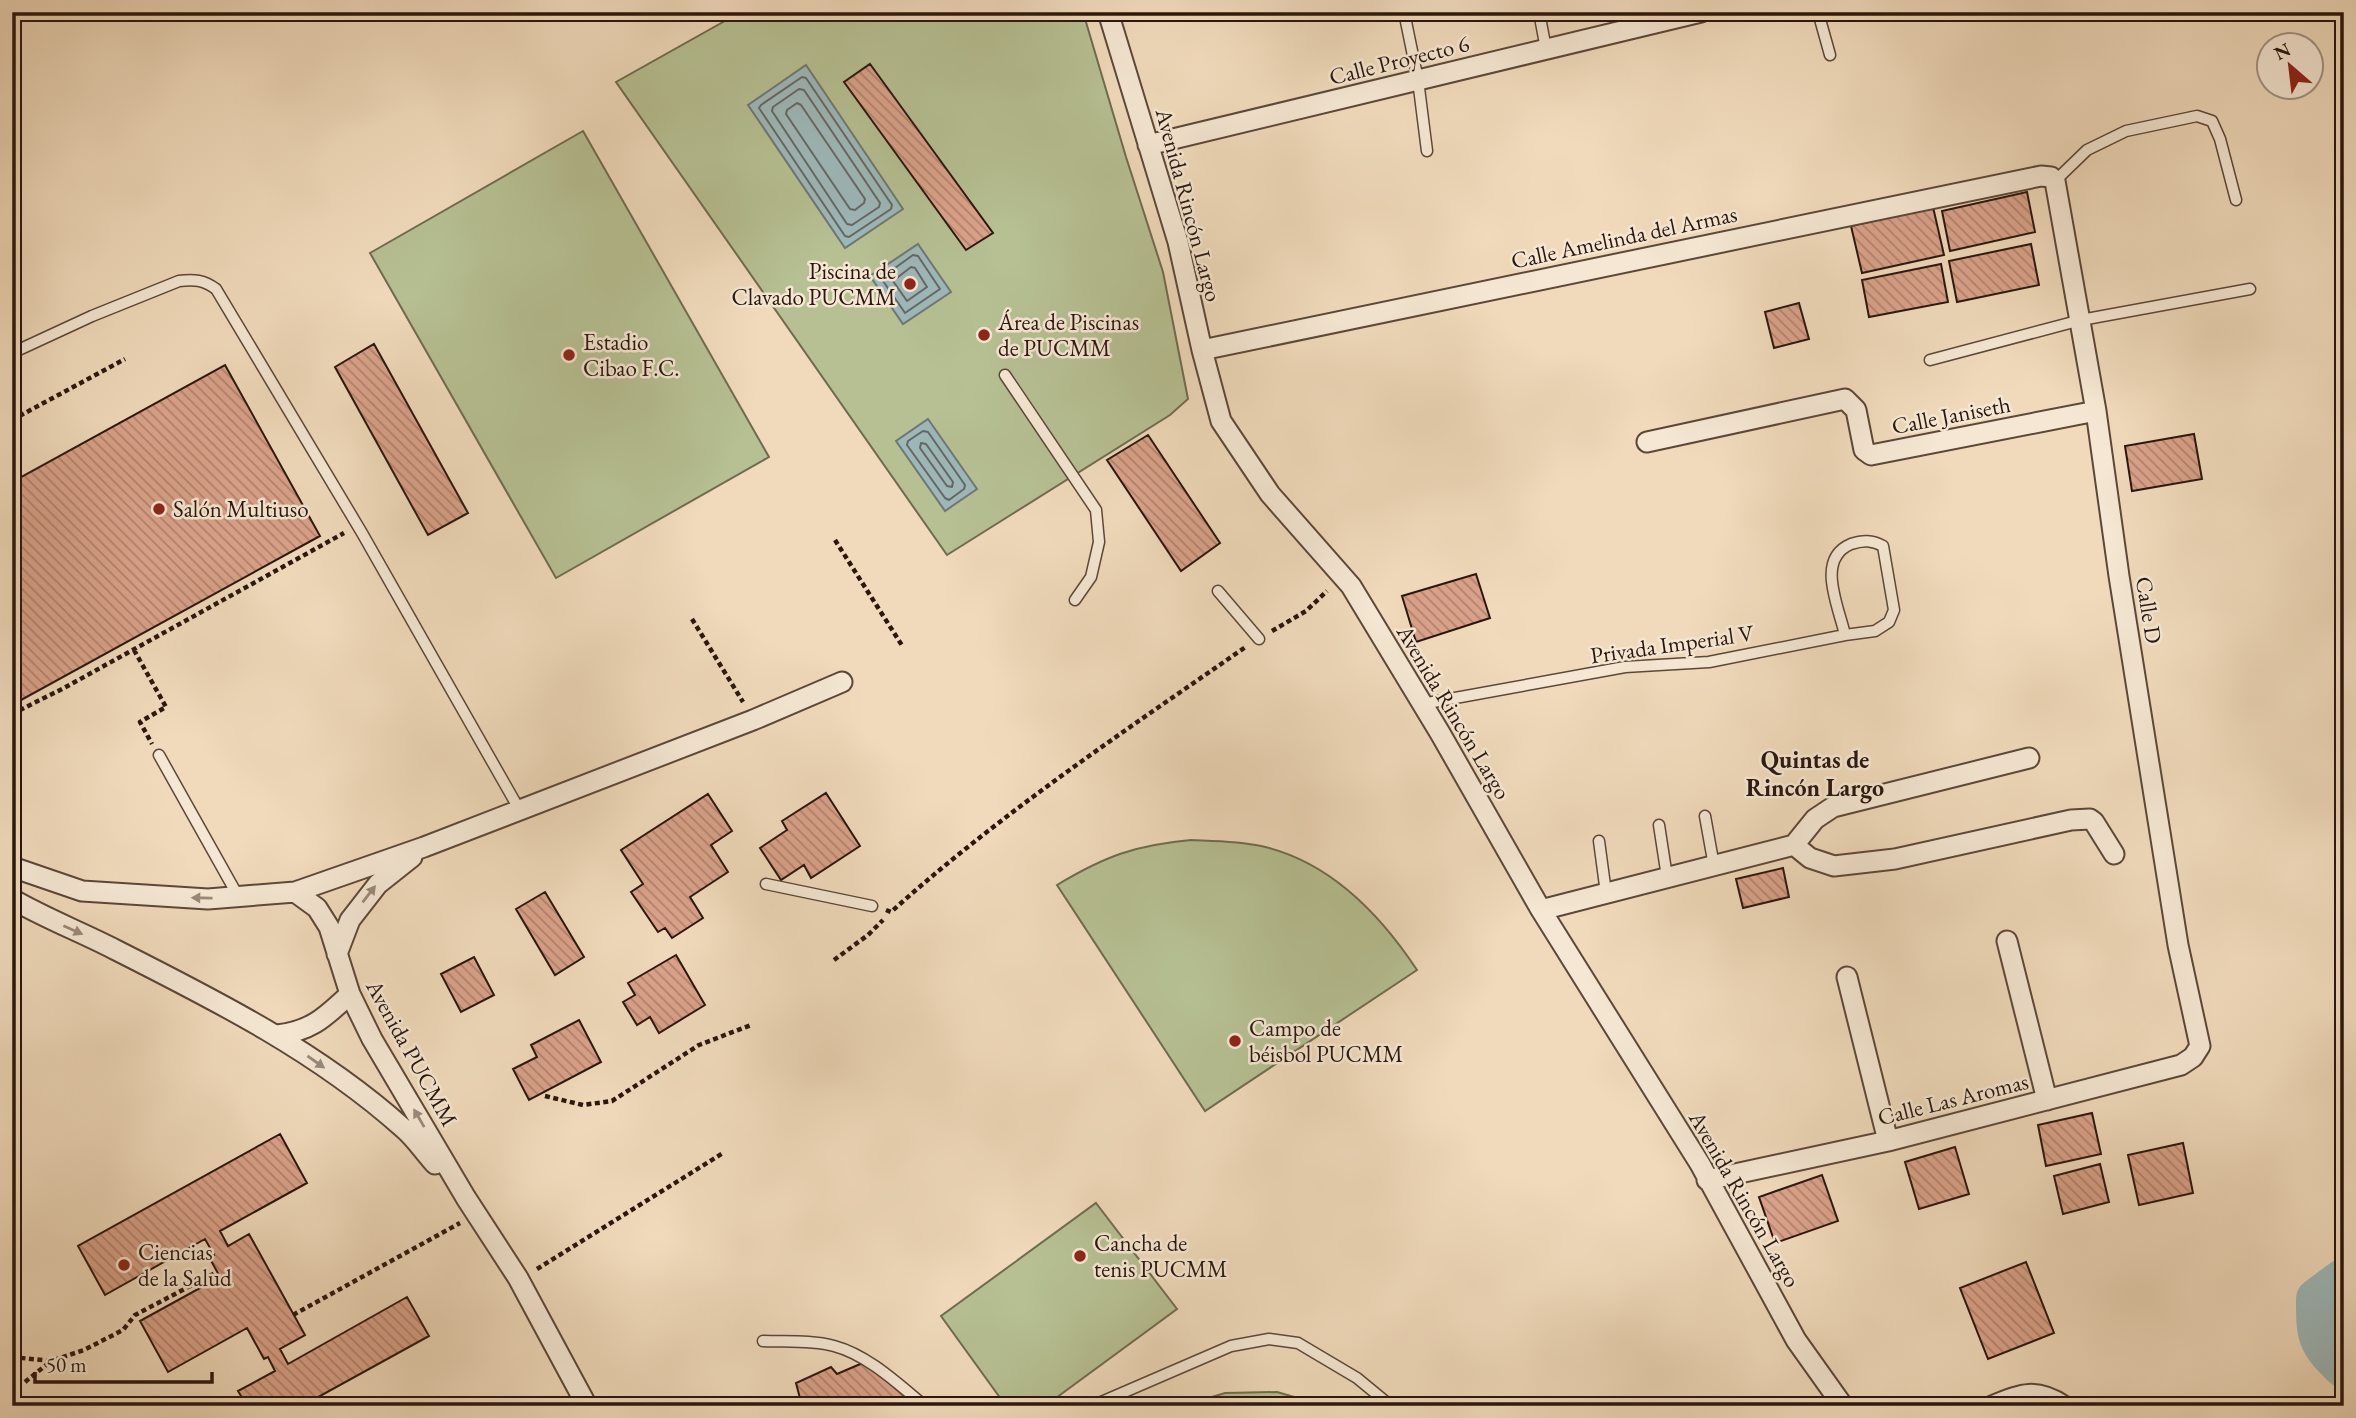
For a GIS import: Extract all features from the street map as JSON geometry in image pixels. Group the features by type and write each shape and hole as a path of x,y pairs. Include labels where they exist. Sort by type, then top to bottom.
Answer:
{"street":[{"name":"Avenida Rincón Largo","path":"1108,12 1178,242 1202,350 1222,421 1270,494 1343,576 1422,704 1541,910 1700,1164 1796,1340 1843,1406"},
{"name":"Calle Proyecto 6","path":"1148,145 1701,12"},
{"name":"Calle Amelinda del Armas","path":"1202,350 2041,176 2051,177 2055,181"},
{"name":"Calle D","path":"2055,181 2096,411 2119,576 2176,931 2200,1045"},
{"name":"Calle Janiseth","path":"1647,442 1845,399 1856,410 1864,450 1871,454 2096,411"},
{"path":"12,867 82,891 208,899 295,892 424,847 753,720 842,682"},
{"path":"1541,910 1794,845 1815,819 1833,807 2029,758"},
{"path":"1794,845 1810,858 1834,866 1895,859 2071,820 2090,819 2115,854"},
{"path":"337,954 350,920 377,884 424,847"},
{"name":"Avenida PUCMM","path":"295,892 317,908 329,927 350,995 372,1040 518,1279 587,1406"},
{"name":"Avenida PUCMM","path":"12,899 107,945 277,1035 354,1088 405,1129 471,1206"},
{"path":"2007,941 2047,1100"},
{"path":"1847,976 1888,1141"},
{"path":"277,1035 294,1033 319,1023 350,995"},
{"name":"Calle Las Aromas","path":"1707,1180 1888,1141 2181,1065 2193,1057 2200,1045"},
{"path":"1992,1406 2011,1398 2039,1394 2047,1394 2064,1406"}],"lane":[{"path":"1404,12 1418,80 1427,151"},
{"path":"1539,12 1546,50"},
{"path":"1818,12 1830,55"},
{"path":"2055,181 2087,150 2126,131 2197,116 2212,121 2220,139 2236,200"},
{"path":"12,353 92,316 179,281 206,282 216,289 358,526 519,810"},
{"path":"1930,360 2081,320 2250,289"},
{"path":"1005,374 1096,510 1099,542 1091,577 1075,600"},
{"name":"Privada Imperial V","path":"1422,704 1625,667 1709,663 1875,631 1889,622 1894,610 1883,546 1875,542 1857,542 1840,550 1833,558 1830,571 1845,635"},
{"path":"1218,591 1259,639"},
{"path":"159,755 238,896"},
{"path":"1704,816 1714,866"},
{"path":"1659,825 1667,877"},
{"path":"1599,841 1606,893"},
{"path":"766,884 872,906"},
{"path":"1092,1406 1231,1346 1269,1339 1298,1343 1357,1378 1391,1406"},
{"path":"763,1341 817,1343 853,1352 899,1383 925,1406"}],"path":[{"path":"12,420 125,359"},
{"path":"12,713 134,650 358,526"},
{"path":"835,540 903,648"},
{"path":"834,960 868,935 931,876 1118,735 1259,639 1306,611 1343,576"},
{"path":"692,619 753,720"},
{"path":"134,650 166,707 140,722 159,755"},
{"path":"872,906 891,912"},
{"path":"545,1096 583,1105 612,1101 699,1045 751,1025"},
{"path":"534,1270 723,1153"},
{"path":"293,1315 471,1206"},
{"path":"13,1390 51,1361 84,1350 123,1330 135,1315 217,1272"},
{"path":"12,1357 51,1361"}],"green space":[{"name":"Área de Piscinas de PUCMM","path":"741,12 1083,12 1163,272 1188,399 1170,415 947,555 616,82"},
{"name":"Estadio Cibao F.C.","path":"583,131 769,457 556,578 370,253"},
{"name":"Campo de béisbol PUCMM","path":"1191,840 1261,846 1286,853 1309,864 1351,893 1369,910 1387,929 1417,970 1205,1111 1057,885 1106,859 1154,845"},
{"name":"Cancha de tenis PUCMM","path":"1096,1203 1177,1309 1045,1406 1006,1406 941,1316"},
{"path":"1277,1392 1325,1406 1182,1406 1225,1393"}],"water":[{"path":"806,65 903,209 845,248 748,105"},
{"name":"Piscina de Clavado PUCMM","path":"918,244 951,292 903,324 870,276"},
{"path":"928,419 977,489 945,511 896,441"}],"building":[{"path":"870,64 993,233 966,250 844,82"},
{"path":"2027,192 2035,232 1950,251 1942,211"},
{"path":"1933,207 1944,255 1862,273 1851,226"},
{"path":"2031,244 2039,285 1957,302 1949,261"},
{"path":"1941,264 1948,302 1869,317 1862,280"},
{"path":"1799,303 1809,339 1774,348 1765,312"},
{"path":"374,344 468,513 428,535 335,367"},
{"name":"Salón Multiuso","path":"225,365 320,536 12,705 12,482"},
{"path":"2194,434 2202,479 2132,491 2125,446"},
{"path":"1148,435 1220,543 1181,571 1107,460"},
{"path":"1476,574 1490,618 1416,642 1402,596"},
{"path":"826,793 860,846 811,878 804,865 781,880 760,848 787,830 782,821"},
{"path":"708,794 732,831 711,845 728,872 690,897 703,918 672,938 665,928 658,932 631,892 643,884 621,850"},
{"path":"1783,868 1789,897 1743,908 1736,879"},
{"path":"545,892 584,957 555,975 516,909"},
{"path":"676,955 705,1005 659,1033 650,1017 637,1025 623,1002 635,995 628,983"},
{"path":"474,957 494,995 461,1012 441,974"},
{"path":"579,1020 601,1062 529,1100 513,1069 537,1057 531,1045"},
{"path":"2092,1113 2101,1154 2046,1166 2038,1125"},
{"name":"Ciencias de la Salud","path":"280,1134 307,1183 220,1231 228,1246 249,1234 305,1335 280,1349 288,1364 407,1297 429,1336 302,1406 247,1406 238,1391 275,1371 268,1357 264,1359 247,1328 168,1372 140,1321 220,1277 209,1257 214,1255 205,1239 105,1295 78,1246"},
{"path":"2183,1143 2193,1193 2139,1205 2128,1155"},
{"path":"1955,1147 1969,1194 1919,1209 1905,1162"},
{"path":"2100,1164 2109,1202 2063,1214 2054,1176"},
{"path":"1822,1175 1838,1221 1775,1243 1759,1197"},
{"path":"2026,1262 2054,1333 1988,1359 1960,1288"},
{"path":"865,1362 918,1406 802,1406 796,1383 831,1367 837,1374"}],"waterway":[{"path":"2344,1279 2317,1299 2320,1337 2328,1351 2344,1367"}],"place":[{"name":"Piscina de Clavado PUCMM","path":"910,284"},
{"name":"Área de Piscinas de PUCMM","path":"984,335"},
{"name":"Estadio Cibao F.C.","path":"569,355"},
{"name":"Salón Multiuso","path":"159,509"},
{"name":"Campo de béisbol PUCMM","path":"1235,1041"},
{"name":"Cancha de tenis PUCMM","path":"1080,1256"},
{"name":"Ciencias de la Salud","path":"124,1265"}],"district":[{"name":"Quintas de Rincón Largo","path":"1815,774"}]}
